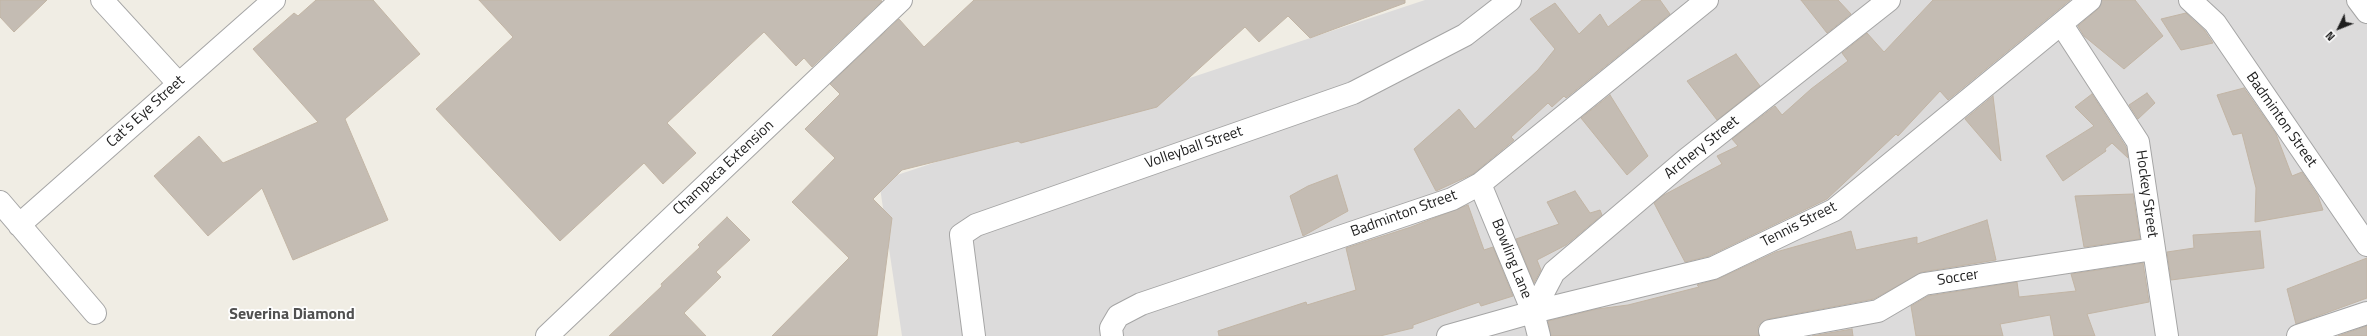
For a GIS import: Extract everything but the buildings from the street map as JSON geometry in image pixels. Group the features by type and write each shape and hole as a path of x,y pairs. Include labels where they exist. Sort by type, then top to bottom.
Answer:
{"street":[{"path":"102,0 178,83"},
{"name":"Cat's Eye Street","path":"19,225 178,83 274,0"},
{"name":"Champaca Extension","path":"547,336 901,0"},
{"name":"Volleyball Street","path":"974,336 961,235 976,225 1353,93 1465,35 1510,0"},
{"name":"Badminton Street","path":"1112,336 1111,328 1118,316 1141,304 1452,199 1480,184 1707,0"},
{"name":"Archery Street","path":"1533,312 1554,272 1687,159 1889,0"},
{"name":"Tennis Street","path":"1448,336 1533,312 1713,268 1834,210 2062,25 2090,0"},
{"name":"Badminton Street","path":"2190,0 2215,24 2367,245"},
{"path":"2358,0 2367,12"},
{"name":"Hockey Street","path":"2062,25 2138,142 2167,336"},
{"name":"Bowling Lane","path":"1480,184 1533,312 1539,336"},
{"path":"0,202 95,313"},
{"name":"Soccer","path":"1770,331 1878,311 1924,284 2154,249"},
{"path":"2298,336 2367,313"}],"shaded area":[{"path":"1425,0 2367,0 2367,336 902,336 879,181"}],"district":[{"name":"Severina Diamond","path":"292,315"}]}
